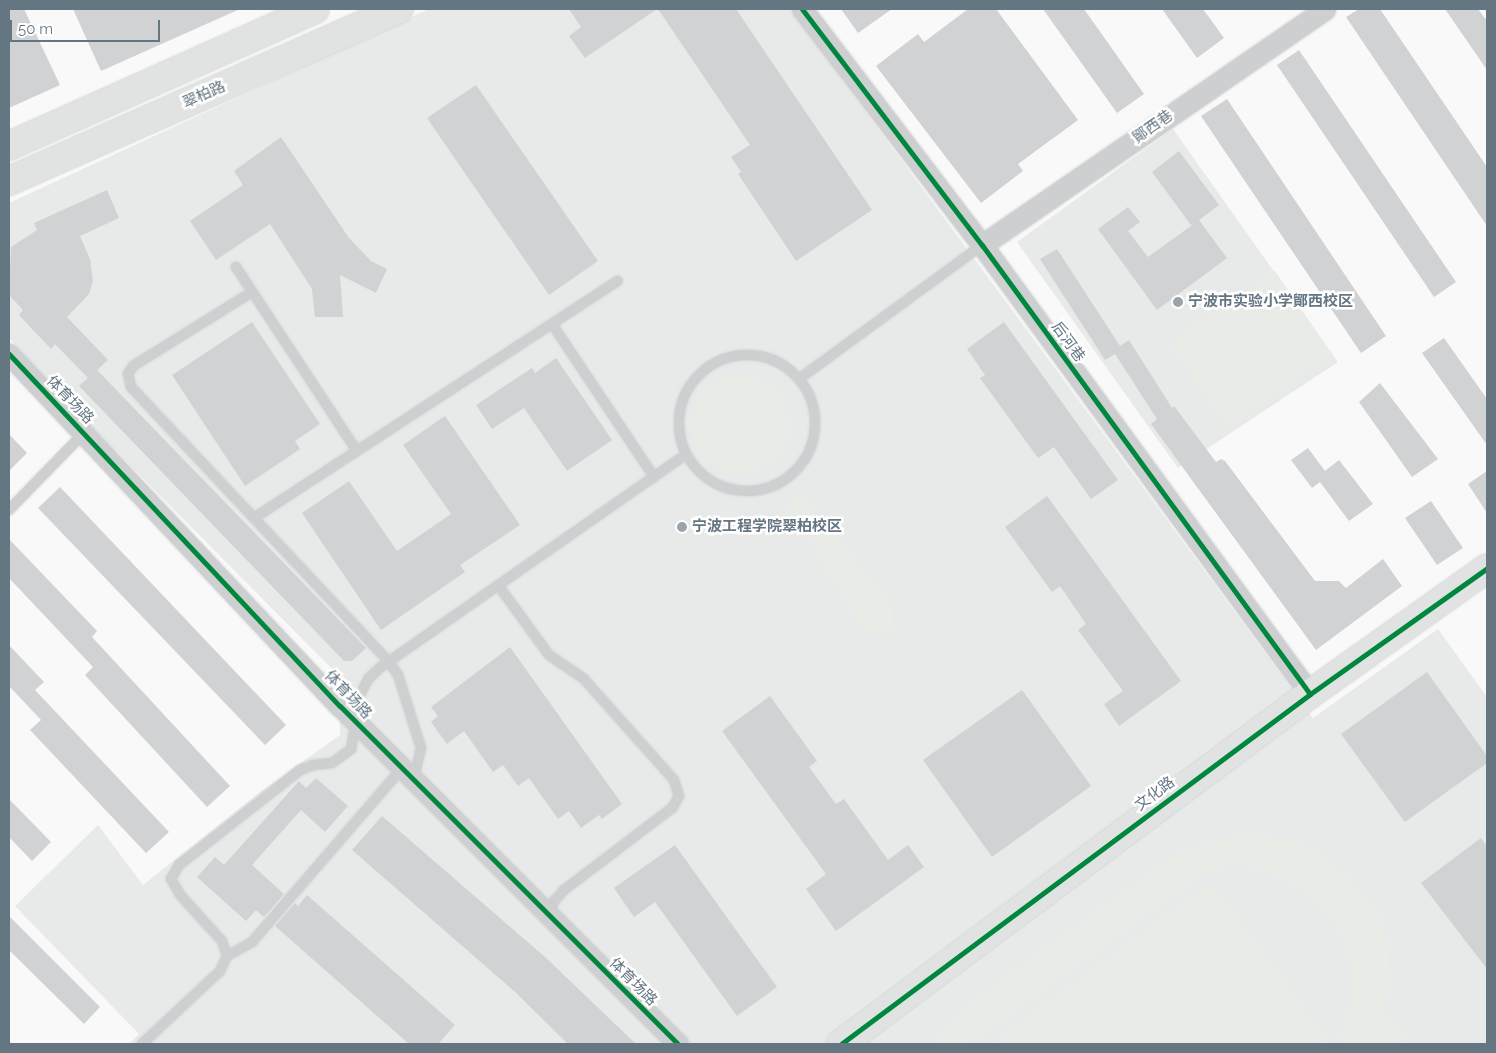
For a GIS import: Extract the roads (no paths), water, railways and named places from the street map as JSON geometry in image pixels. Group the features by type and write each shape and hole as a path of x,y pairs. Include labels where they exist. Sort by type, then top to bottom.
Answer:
{"street":[{"path":"9,146 315,9"},
{"name":"翠柏路","path":"9,181 399,9"},
{"name":"后河巷","path":"802,9 982,245 1310,694"},
{"name":"鄮西巷","path":"982,245 1325,9"},
{"name":"体育场路","path":"9,354 358,724 678,1044"},
{"name":"文化路","path":"841,1044 1310,694 1487,568"}],"lane":[{"path":"799,379 982,245"},
{"path":"236,267 357,451"},
{"path":"254,518 618,281"},
{"path":"142,1044 220,971 227,956 252,942 408,774 421,748 398,675 388,661 131,387 128,374 133,366 252,292"},
{"path":"552,324 654,477"},
{"path":"740,355 755,355 783,365 799,379 811,399 815,428 807,456 789,477 764,489 736,490 710,480 686,454 679,434 680,406 693,381 714,363 740,355"},
{"path":"9,510 84,433"},
{"path":"227,956 222,941 181,896 171,879 179,866 300,770 313,765 332,763 351,749 358,724 360,694 368,680 388,661 686,454"},
{"path":"498,585 549,655 584,679 674,780 679,796 672,808 564,890 554,902 549,915"}],"place":[{"name":"宁波市实验小学鄮西校区","path":"1178,302"},
{"name":"宁波工程学院翠柏校区","path":"682,527"}]}
